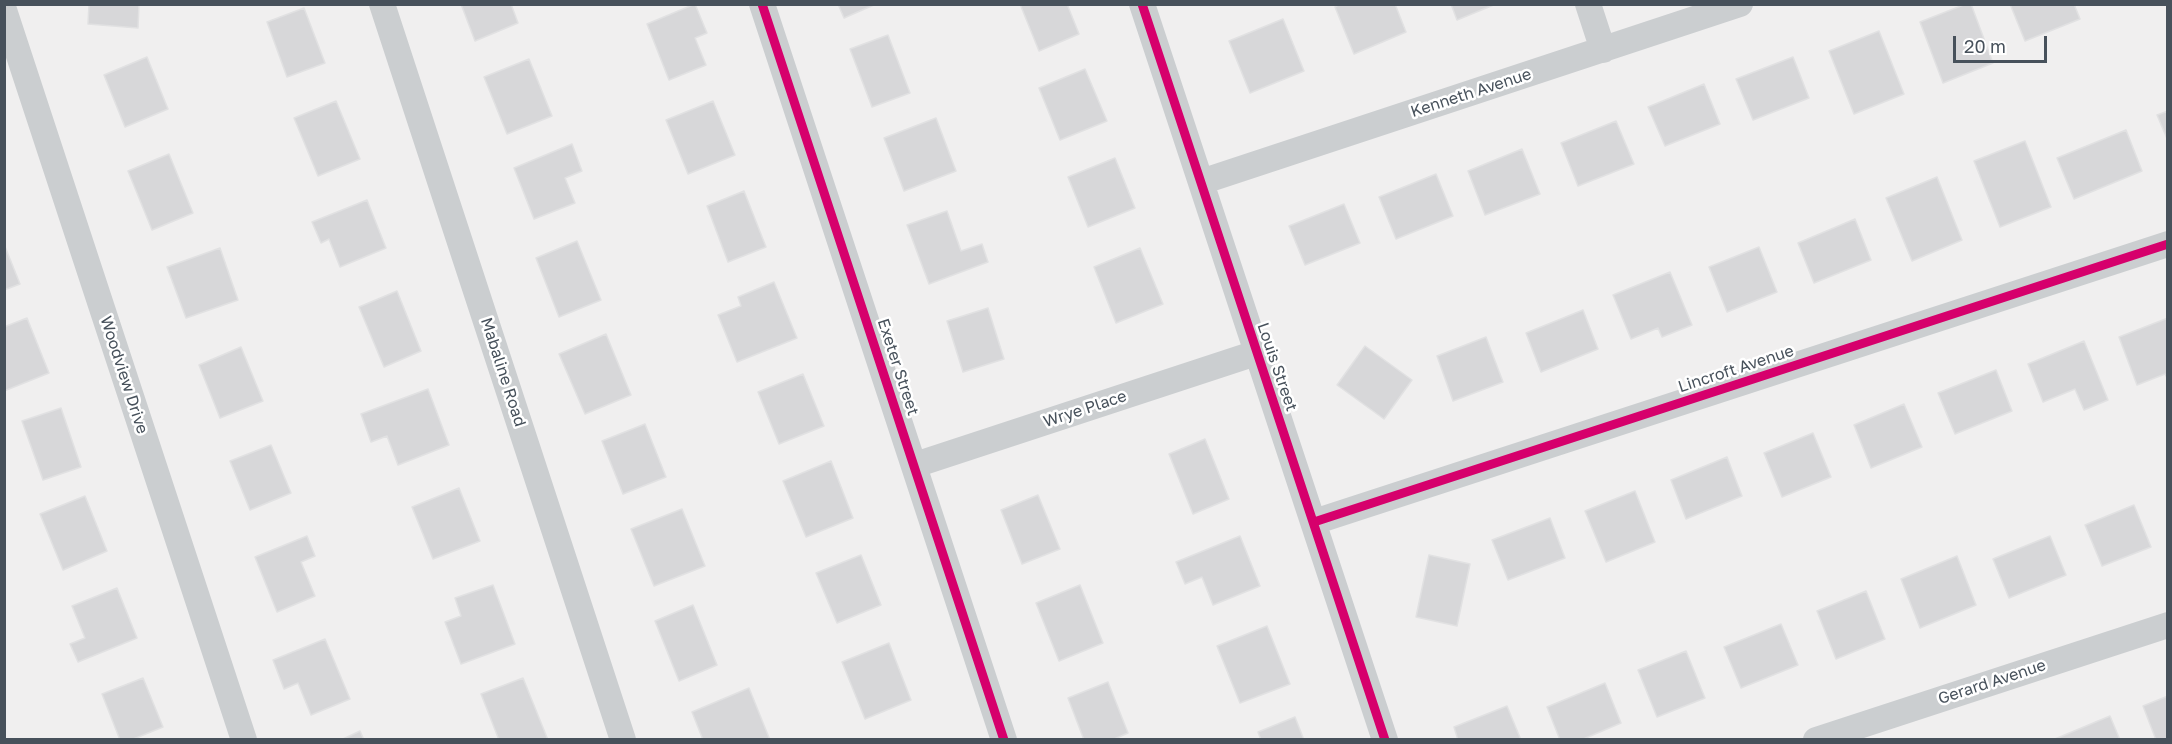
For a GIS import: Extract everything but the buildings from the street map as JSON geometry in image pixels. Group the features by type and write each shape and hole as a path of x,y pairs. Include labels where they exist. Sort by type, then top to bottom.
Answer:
{"street":[{"name":"Mabaline Road","path":"382,4 623,740"},
{"name":"Exeter Street","path":"762,4 1004,740"},
{"name":"Louis Street","path":"1142,4 1385,740"},
{"path":"1588,4 1603,50"},
{"name":"Kenneth Avenue","path":"1201,182 1740,4"},
{"name":"Woodview Drive","path":"4,10 244,740"},
{"name":"Lincroft Avenue","path":"1314,522 2168,244"},
{"name":"Wrye Place","path":"915,465 1256,353"},
{"name":"Gerard Avenue","path":"1816,740 2168,625"}],"cycle path":[{"path":"762,4 1004,740"},
{"path":"1142,4 1385,740"},
{"path":"1314,522 2168,244"}]}
